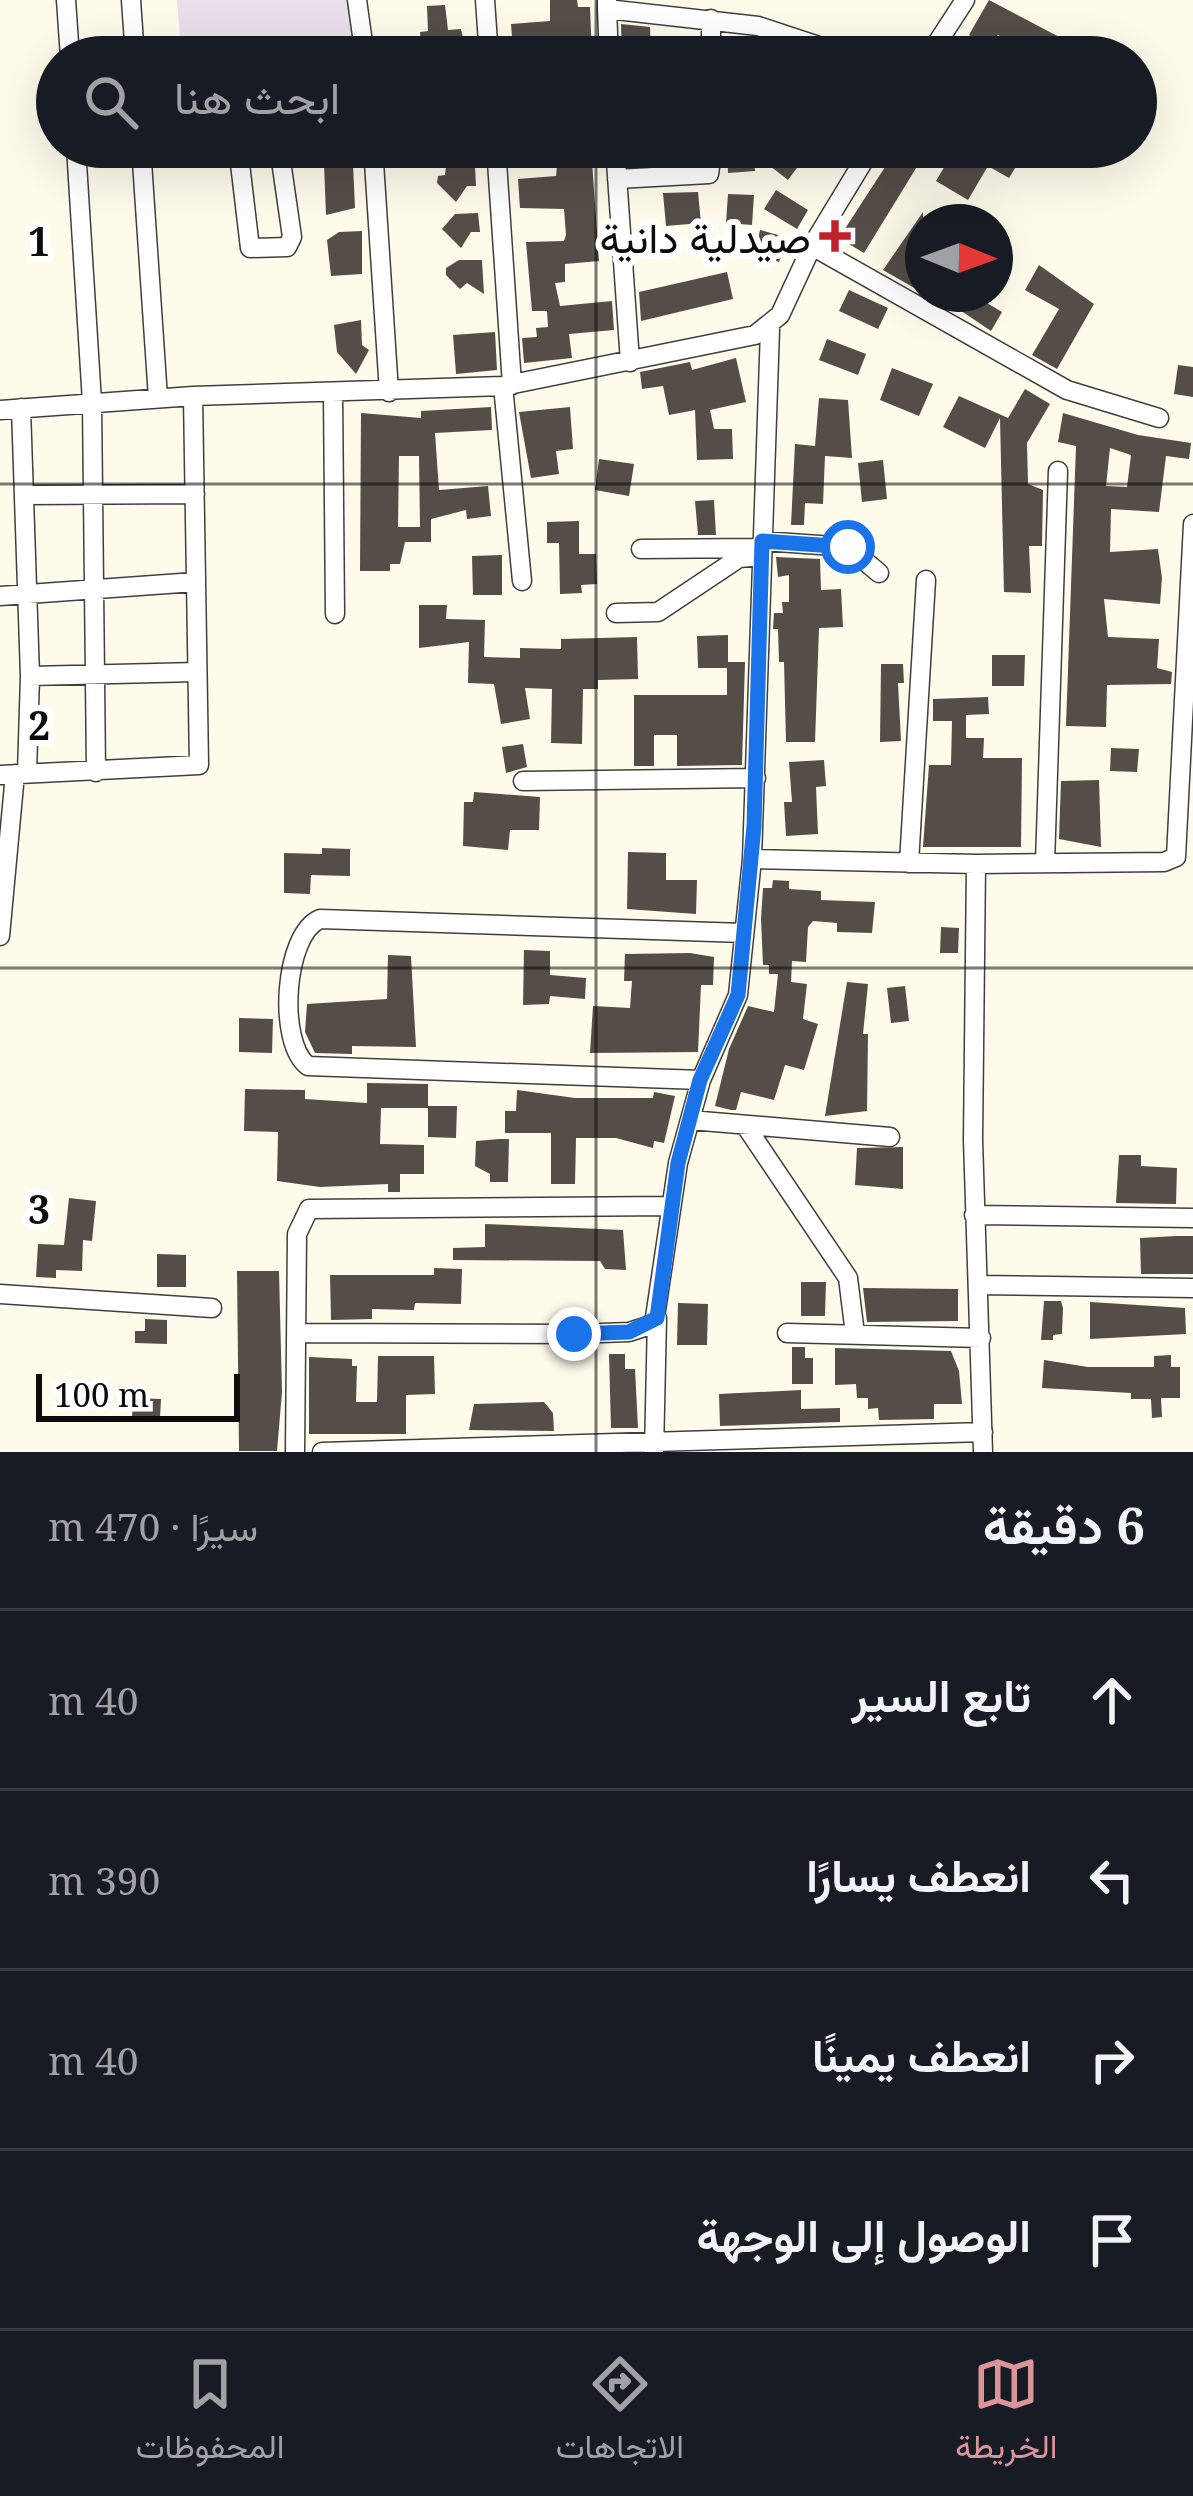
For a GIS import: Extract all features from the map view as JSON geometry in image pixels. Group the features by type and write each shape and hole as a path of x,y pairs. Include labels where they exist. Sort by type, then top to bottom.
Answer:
{"street":[{"path":"66,0 69,36"},
{"path":"131,0 134,36"},
{"path":"485,0 488,36"},
{"path":"942,36 965,0"},
{"path":"365,36 366,1"},
{"path":"609,36 607,5 720,13 799,36"},
{"path":"77,168 92,402 96,772"},
{"path":"142,168 158,398"},
{"path":"240,168 245,231 250,248 259,252 287,247 292,237 282,168"},
{"path":"374,168 389,392"},
{"path":"497,168 522,581"},
{"path":"616,168 630,362"},
{"path":"617,179 709,174 710,168"},
{"path":"654,1449 657,1318 670,1207 700,1080 734,1009 752,859 770,329 859,168"},
{"path":"812,246 1066,390 1159,418"},
{"path":"0,410 193,395 508,386 770,329"},
{"path":"334,394 335,614"},
{"path":"14,774 198,767 193,395"},
{"path":"0,936 5,831 31,676 21,408"},
{"path":"1045,863 1058,471"},
{"path":"26,495 195,494"},
{"path":"752,859 1045,863 1164,862 1176,857 1193,524"},
{"path":"641,549 848,547 879,573"},
{"path":"616,614 658,612 762,548"},
{"path":"909,863 926,580"},
{"path":"0,596 195,582"},
{"path":"31,676 197,672"},
{"path":"523,781 756,778"},
{"path":"322,1452 983,1442 974,1215 976,863"},
{"path":"700,1080 308,1066 290,1039 297,944 304,930 320,919 744,933"},
{"path":"690,1120 890,1137"},
{"path":"745,1125 848,1278 855,1334"},
{"path":"295,1452 297,1234 301,1218 314,1207 670,1207"},
{"path":"974,1215 1193,1218"},
{"path":"978,1285 1193,1288"},
{"path":"0,1294 212,1308"},
{"path":"298,1334 611,1333 648,1327 657,1318"},
{"path":"787,1333 981,1338"}],"shaded area":[{"path":"177,0 355,0 357,36 180,36"}],"building":[{"path":"550,0 577,0 578,7 590,7 591,36 512,36 511,24 550,21"},
{"path":"989,0 1057,36 971,36"},
{"path":"445,5 448,30 461,29 463,36 420,36 428,31 427,6"},
{"path":"621,24 650,27 650,36 621,36"},
{"path":"324,168 353,168 355,208 326,215"},
{"path":"446,168 475,168 476,186 467,186 456,202 437,183 438,176 445,175"},
{"path":"557,168 592,168 599,261 565,264 565,282 555,283 560,306 612,301 614,330 569,334 572,358 524,363 522,338 537,337 536,328 548,327 547,311 532,311 526,242 564,241 566,235 564,209 520,208 518,179 556,176"},
{"path":"728,168 755,168 755,171 728,173"},
{"path":"773,168 797,168 788,180"},
{"path":"884,168 916,168 864,253 839,238"},
{"path":"944,168 987,168 968,200 936,181"},
{"path":"992,168 1015,168 1009,178"},
{"path":"776,190 808,210 797,229 764,209"},
{"path":"698,192 701,223 666,226 663,193"},
{"path":"728,194 754,195 752,225 726,223"},
{"path":"478,213 480,232 471,232 461,248 442,229 455,214"},
{"path":"760,230 789,238 779,262 755,253"},
{"path":"362,231 362,274 331,276 327,240 339,232"},
{"path":"905,238 905,283 883,270"},
{"path":"459,260 482,260 484,294 467,283 460,289 446,275 446,268"},
{"path":"1039,265 1094,304 1057,369 1032,355 1059,309 1025,290"},
{"path":"727,272 733,299 641,321 639,292"},
{"path":"849,290 888,308 878,329 839,311"},
{"path":"963,312 1002,312 991,331"},
{"path":"361,320 362,345 369,350 356,374 337,352 334,325"},
{"path":"495,332 497,370 456,374 453,335"},
{"path":"827,339 866,354 858,375 819,360"},
{"path":"736,358 746,402 710,410 714,429 732,429 733,459 697,460 695,410 669,415 663,386 642,389 640,372 690,362 692,370"},
{"path":"1178,365 1193,367 1193,397 1174,394"},
{"path":"892,368 933,384 919,416 880,400"},
{"path":"1025,389 1050,404 1027,443 1028,484 1043,490 1042,546 1029,546 1031,593 1004,592 1000,418 985,448 943,427 959,396 1008,418"},
{"path":"819,398 848,400 852,458 825,456 823,504 805,503 804,525 791,525 795,444 815,446"},
{"path":"491,407 492,430 435,433 439,490 488,486 491,516 467,519 466,510 431,519 431,542 405,542 400,564 390,564 390,571 360,571 361,413 421,418 421,411","holes":["399,456 419,456 420,527 398,527"]},
{"path":"570,407 573,449 556,451 559,474 531,478 519,412"},
{"path":"1063,413 1138,435 1191,443 1189,459 1166,456 1159,512 1111,509 1110,552 1158,549 1162,578 1160,604 1104,599 1108,637 1159,639 1157,668 1172,672 1171,684 1107,685 1106,727 1066,726 1076,446 1058,442","holes":["1110,448 1131,455 1127,487 1106,486"]},
{"path":"599,459 634,464 629,496 595,490"},
{"path":"883,460 887,499 862,502 858,463"},
{"path":"714,500 716,535 698,535 695,501"},
{"path":"579,521 579,554 596,554 597,584 581,585 582,593 560,594 559,543 547,543 547,522"},
{"path":"502,555 502,595 473,595 472,556"},
{"path":"776,557 820,559 821,590 841,589 843,627 819,628 815,742 786,742 784,662 779,662 778,629 773,629 774,613 783,613 782,602 789,602 789,575 778,577"},
{"path":"419,605 447,605 446,619 485,620 484,657 520,658 520,648 561,649 561,639 637,637 638,679 598,680 598,689 583,689 582,744 551,743 552,689 525,688 530,719 501,724 494,684 468,683 469,642 419,648"},
{"path":"728,635 728,662 745,662 742,765 677,766 677,735 654,735 654,766 634,766 634,695 727,695 727,668 698,668 697,636"},
{"path":"992,655 1025,655 1024,686 992,686"},
{"path":"881,664 903,664 904,683 898,683 901,741 880,742"},
{"path":"988,697 989,714 966,715 966,738 984,738 983,758 1022,758 1021,847 923,847 929,765 951,765 952,721 933,721 933,699"},
{"path":"523,744 527,767 506,773 502,747"},
{"path":"1111,748 1139,749 1137,772 1110,771"},
{"path":"824,760 826,786 816,787 818,834 786,836 784,802 792,802 789,762"},
{"path":"1099,780 1101,847 1059,839 1061,781"},
{"path":"474,792 540,797 539,830 510,830 508,850 463,846 464,802 473,802"},
{"path":"322,848 350,849 350,876 311,875 310,894 284,893 284,853 322,854"},
{"path":"628,852 666,853 666,880 697,880 696,914 627,909"},
{"path":"773,880 789,881 789,889 821,891 821,900 875,902 872,933 837,932 837,923 813,921 808,927 806,962 792,961 791,982 807,984 803,1019 818,1024 804,1070 785,1065 774,1100 741,1092 736,1110 731,1110 715,1106 729,1049 748,1006 774,1012 778,974 769,974 769,965 763,965 761,918 763,888 772,888"},
{"path":"941,927 959,928 958,953 940,953"},
{"path":"524,950 550,951 550,975 586,978 585,999 550,996 549,1004 523,1005"},
{"path":"625,954 714,957 713,985 701,985 698,1052 590,1053 593,1006 630,1008 632,981 624,981"},
{"path":"388,955 411,956 416,1047 352,1046 352,1054 315,1053 305,1032 307,1004 387,999"},
{"path":"847,982 868,984 863,1034 868,1034 867,1111 825,1116"},
{"path":"905,986 909,1021 891,1023 887,988"},
{"path":"239,1018 273,1019 272,1053 239,1052"},
{"path":"367,1083 428,1084 428,1108 381,1108 380,1144 424,1145 424,1174 400,1174 400,1192 388,1192 388,1184 320,1187 277,1181 278,1132 244,1131 245,1089 305,1090 305,1099 367,1103"},
{"path":"517,1090 575,1098 653,1098 654,1092 675,1096 664,1143 654,1141 653,1148 616,1138 576,1138 575,1184 551,1184 551,1133 505,1133 505,1111 516,1111"},
{"path":"428,1106 457,1106 456,1138 428,1137"},
{"path":"509,1139 508,1182 490,1182 490,1174 475,1166 476,1141"},
{"path":"903,1147 903,1189 855,1185 857,1148"},
{"path":"1119,1155 1141,1155 1141,1166 1177,1168 1176,1204 1116,1203"},
{"path":"69,1198 96,1201 92,1241 83,1240 82,1271 56,1270 56,1278 36,1277 38,1244 64,1245"},
{"path":"485,1224 623,1230 626,1270 605,1269 600,1261 453,1260 453,1248 485,1247"},
{"path":"1193,1236 1193,1274 1141,1274 1140,1238"},
{"path":"157,1254 186,1255 186,1287 157,1287"},
{"path":"434,1268 462,1269 461,1304 415,1303 414,1310 372,1309 372,1319 331,1320 330,1275 434,1275"},
{"path":"237,1271 279,1271 282,1392 277,1451 239,1451"},
{"path":"801,1282 826,1282 825,1316 801,1316"},
{"path":"863,1288 958,1289 958,1321 867,1322"},
{"path":"1044,1301 1061,1301 1063,1308 1062,1334 1053,1335 1053,1340 1041,1340"},
{"path":"1090,1302 1185,1308 1186,1334 1090,1339"},
{"path":"678,1303 708,1304 707,1345 677,1345"},
{"path":"145,1319 167,1320 167,1344 135,1343 135,1331 145,1331"},
{"path":"792,1347 805,1347 805,1358 813,1358 813,1384 792,1384"},
{"path":"835,1348 951,1351 959,1371 962,1404 934,1404 934,1419 879,1420 878,1408 868,1409 868,1398 857,1398 856,1384 835,1385"},
{"path":"609,1354 625,1354 625,1369 635,1369 638,1428 611,1428"},
{"path":"1171,1355 1171,1367 1180,1367 1180,1398 1161,1398 1162,1417 1152,1418 1151,1399 1131,1399 1131,1393 1042,1388 1044,1360 1088,1367 1154,1367 1154,1356"},
{"path":"378,1356 434,1356 435,1394 406,1395 406,1434 309,1434 309,1357 352,1359 352,1366 357,1366 356,1402 377,1402"},
{"path":"801,1390 801,1409 840,1408 840,1422 720,1426 719,1394"},
{"path":"133,1398 161,1399 160,1418 132,1417"},
{"path":"544,1402 553,1413 554,1431 469,1430 474,1404"}],"place":[{"name":"صيدلية دانية","path":"835,236"}],"route":[{"path":"574,1334 629,1332 654,1324 657,1318 678,1163 700,1080 723,1038 738,995 754,826 762,541 848,547"}]}
